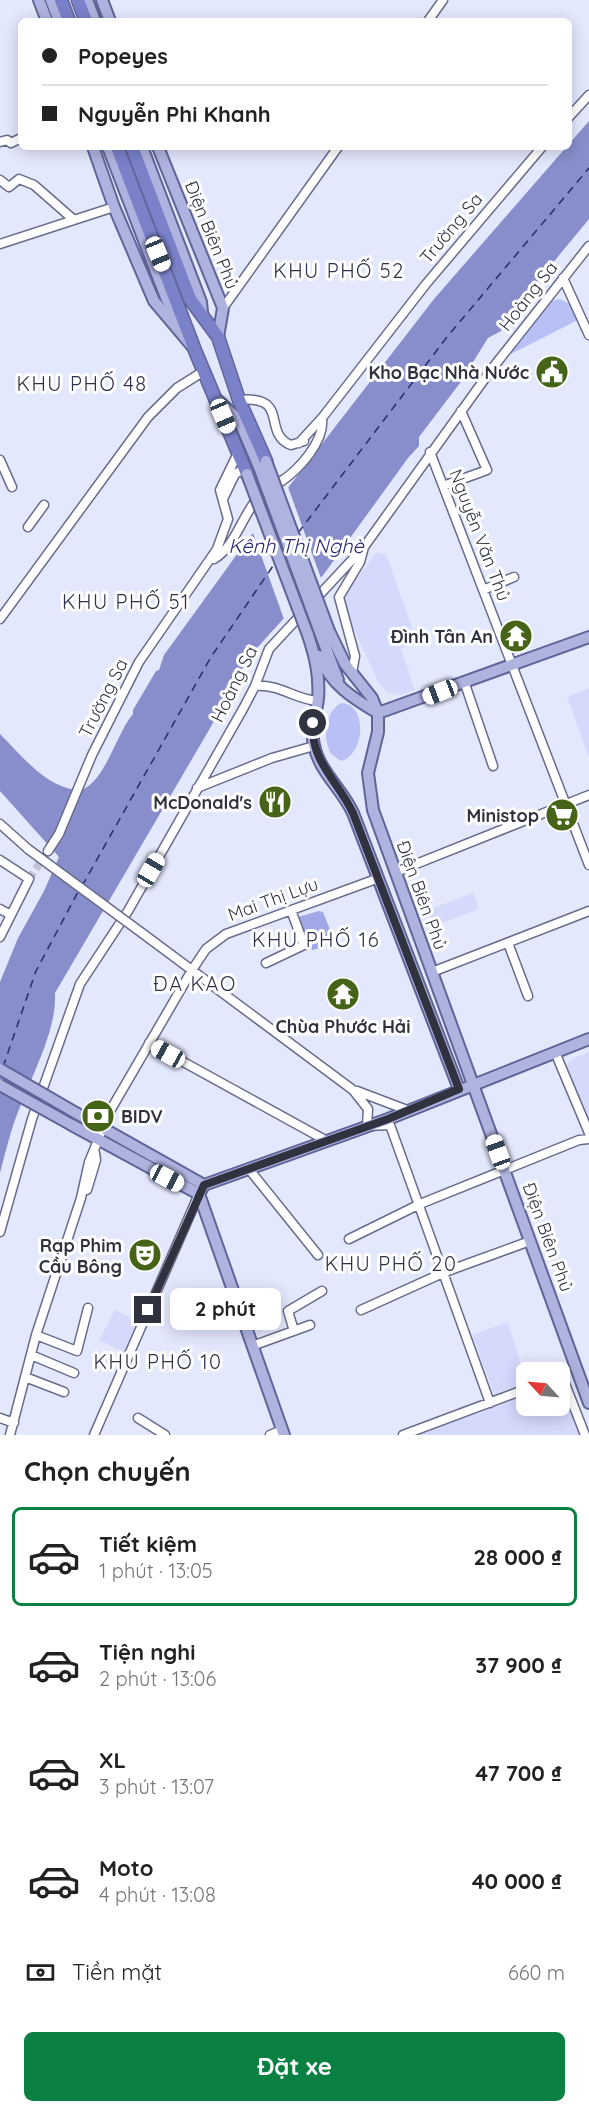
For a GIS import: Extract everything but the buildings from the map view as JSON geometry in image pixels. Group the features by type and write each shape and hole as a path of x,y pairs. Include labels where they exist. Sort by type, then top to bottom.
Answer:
{"highway":[{"path":"61,0 68,18"},
{"path":"78,0 85,18"},
{"path":"118,150 195,350 246,471"},
{"name":"Điện Biên Phủ","path":"133,150 190,299 202,312 218,337 262,464"}],"main road":[{"path":"39,0 46,18"},
{"path":"51,0 58,18"},
{"path":"87,0 94,18"},
{"path":"102,0 109,18"},
{"path":"94,150 114,207 154,301 195,350"},
{"path":"109,150 167,300 186,325"},
{"name":"Điện Biên Phủ","path":"143,150 201,302 202,312"},
{"name":"Điện Biên Phủ","path":"159,150 223,308 218,337"},
{"path":"215,398 239,420 262,464 316,637 368,693 378,713"},
{"path":"246,471 316,637 341,689 378,713"},
{"name":"Ðiện Biên Phủ","path":"316,637 318,701 313,723 314,746 320,765 348,804 379,878 459,1089"},
{"path":"378,713 465,684 589,637"},
{"name":"Ðiện Biên Phủ","path":"378,713 378,732 370,764 369,790 396,872 473,1083"},
{"path":"202,1190 248,1168 367,1126 589,1039"},
{"path":"447,1062 456,1062 462,1056"},
{"path":"0,1070 103,1128 202,1190 252,1347 283,1433"},
{"name":"Điện Biên Phủ","path":"473,1083 589,1403"},
{"path":"0,1085 99,1140 202,1190"}],"street":[{"path":"430,18 443,0"},
{"path":"572,114 589,95"},
{"path":"0,142 7,140 11,143 18,140"},
{"path":"223,308 336,150"},
{"name":"Trường Sa","path":"299,443 322,418 426,284 539,150"},
{"path":"0,180 9,187 19,178 34,185 74,220"},
{"path":"0,244 114,207"},
{"name":"Hoàng Sa","path":"0,1232 32,1119 80,984 128,911 255,686 269,649 364,547 430,452 589,246"},
{"path":"563,278 589,335"},
{"path":"0,619 148,417 177,388 204,371"},
{"path":"240,400 258,398 267,404 282,440 291,445 307,441 310,445"},
{"path":"444,486 487,470 461,411"},
{"name":"Trường Sa","path":"302,460 322,418"},
{"name":"Trường Sa","path":"48,851 74,804 87,769 139,662 208,561 217,558 223,551 260,495 281,482 302,460 323,430 322,418"},
{"name":"Nguyễn Văn Thủ","path":"430,452 589,865"},
{"path":"208,561 228,525 220,490 222,482 232,470 239,453"},
{"path":"0,462 12,487"},
{"path":"223,499 235,474 246,471"},
{"path":"28,527 44,505"},
{"path":"352,674 355,656 339,597 360,562 364,547"},
{"path":"483,590 514,577"},
{"path":"465,684 494,766"},
{"path":"255,686 274,686 299,698 318,701"},
{"path":"197,788 272,758 314,746"},
{"path":"396,872 589,795"},
{"path":"0,824 28,849 353,1090 368,1109 367,1126 372,1128 390,1125 490,1403"},
{"path":"0,861 29,879 0,937"},
{"name":"Mai Thị Lựu","path":"12,1428 36,1335 81,1198 87,1190 103,1128 122,1089 206,949 226,934 379,878"},
{"path":"0,909 11,915"},
{"path":"266,963 304,945 291,910"},
{"path":"432,972 589,911"},
{"path":"508,943 528,996"},
{"path":"149,1043 327,1141"},
{"path":"555,1052 589,1133"},
{"path":"353,1090 406,1110"},
{"path":"349,1239 420,1204 579,1140 589,1139"},
{"path":"248,1168 318,1255"},
{"path":"94,1435 202,1190"},
{"path":"361,1310 444,1272 530,1241"},
{"path":"294,1330 288,1311 322,1291"},
{"path":"36,1335 77,1351 88,1308"},
{"path":"252,1347 310,1325"},
{"path":"31,1355 74,1373"},
{"path":"570,1369 575,1364"},
{"path":"25,1377 64,1392"},
{"path":"403,1435 516,1393"},
{"path":"570,1399 585,1435"},
{"path":"0,1418 12,1428"},
{"path":"138,1418 165,1435"},
{"path":"0,1424 12,1428"},
{"path":"270,1435 283,1433"}],"shaded area":[{"path":"560,299 573,306 578,320 507,356 552,301"},
{"path":"376,553 386,554 417,642 401,648 415,690 400,695 387,692 377,680 341,600"},
{"path":"589,688 589,758 567,697"},
{"path":"341,703 350,706 356,712 360,731 355,750 341,761 331,754 328,747 326,726 331,713"},
{"path":"473,893 479,909 434,926 428,910"},
{"path":"323,912 335,942 332,945 321,932 320,948 312,950 298,917"},
{"path":"589,1052 589,1125 567,1066 570,1060"},
{"path":"115,1310 139,1322 125,1353 99,1340"},
{"path":"508,1322 520,1362 516,1362 516,1386 494,1394 472,1335"},
{"path":"516,1398 516,1416 570,1416 570,1408 580,1435 417,1435"}],"water":[{"name":"Kênh Thị Nghè","path":"589,121 589,219 514,310 501,331 488,338 460,383 419,437 419,446 324,574 248,658 209,730 55,993 55,1007 48,1036 14,1123 0,1173 0,982 18,938 44,891 59,857 0,791 0,734 36,770 58,784 81,790 97,778 133,714 133,710 156,671 159,670 164,655 243,546 434,299 564,150 572,150 572,141"}],"pier":[{"path":"288,487 322,581 285,622 252,530"}],"ferry route":[{"path":"298,533 447,337 589,168"},
{"path":"82,886 211,657 275,563"},
{"path":"3,1067 36,971 79,890"}],"tunnel":[{"path":"29,879 46,854"}],"place":[{"name":"Kho Bạc Nhà Nước","path":"552,372"},
{"name":"Đình Tân An","path":"516,636"},
{"name":"McDonald's","path":"275,802"},
{"name":"Ministop","path":"562,815"},
{"name":"Chùa Phước Hải","path":"343,994"},
{"name":"BIDV","path":"98,1116"},
{"name":"Rạp Phim Cầu Bông","path":"145,1255"}],"district":[{"name":"KHU PHỐ 52","path":"339,270"},
{"name":"KHU PHỐ 48","path":"82,383"},
{"name":"KHU PHỐ 51","path":"126,601"},
{"name":"KHU PHỐ 16","path":"316,939"},
{"name":"ĐA KAO","path":"195,983"},
{"name":"KHU PHỐ 20","path":"391,1263"},
{"name":"KHU PHỐ 10","path":"158,1361"}],"route":[{"path":"148,1310 204,1185 388,1119 459,1089 353,813 344,795 317,759 312,739 313,723"}]}
